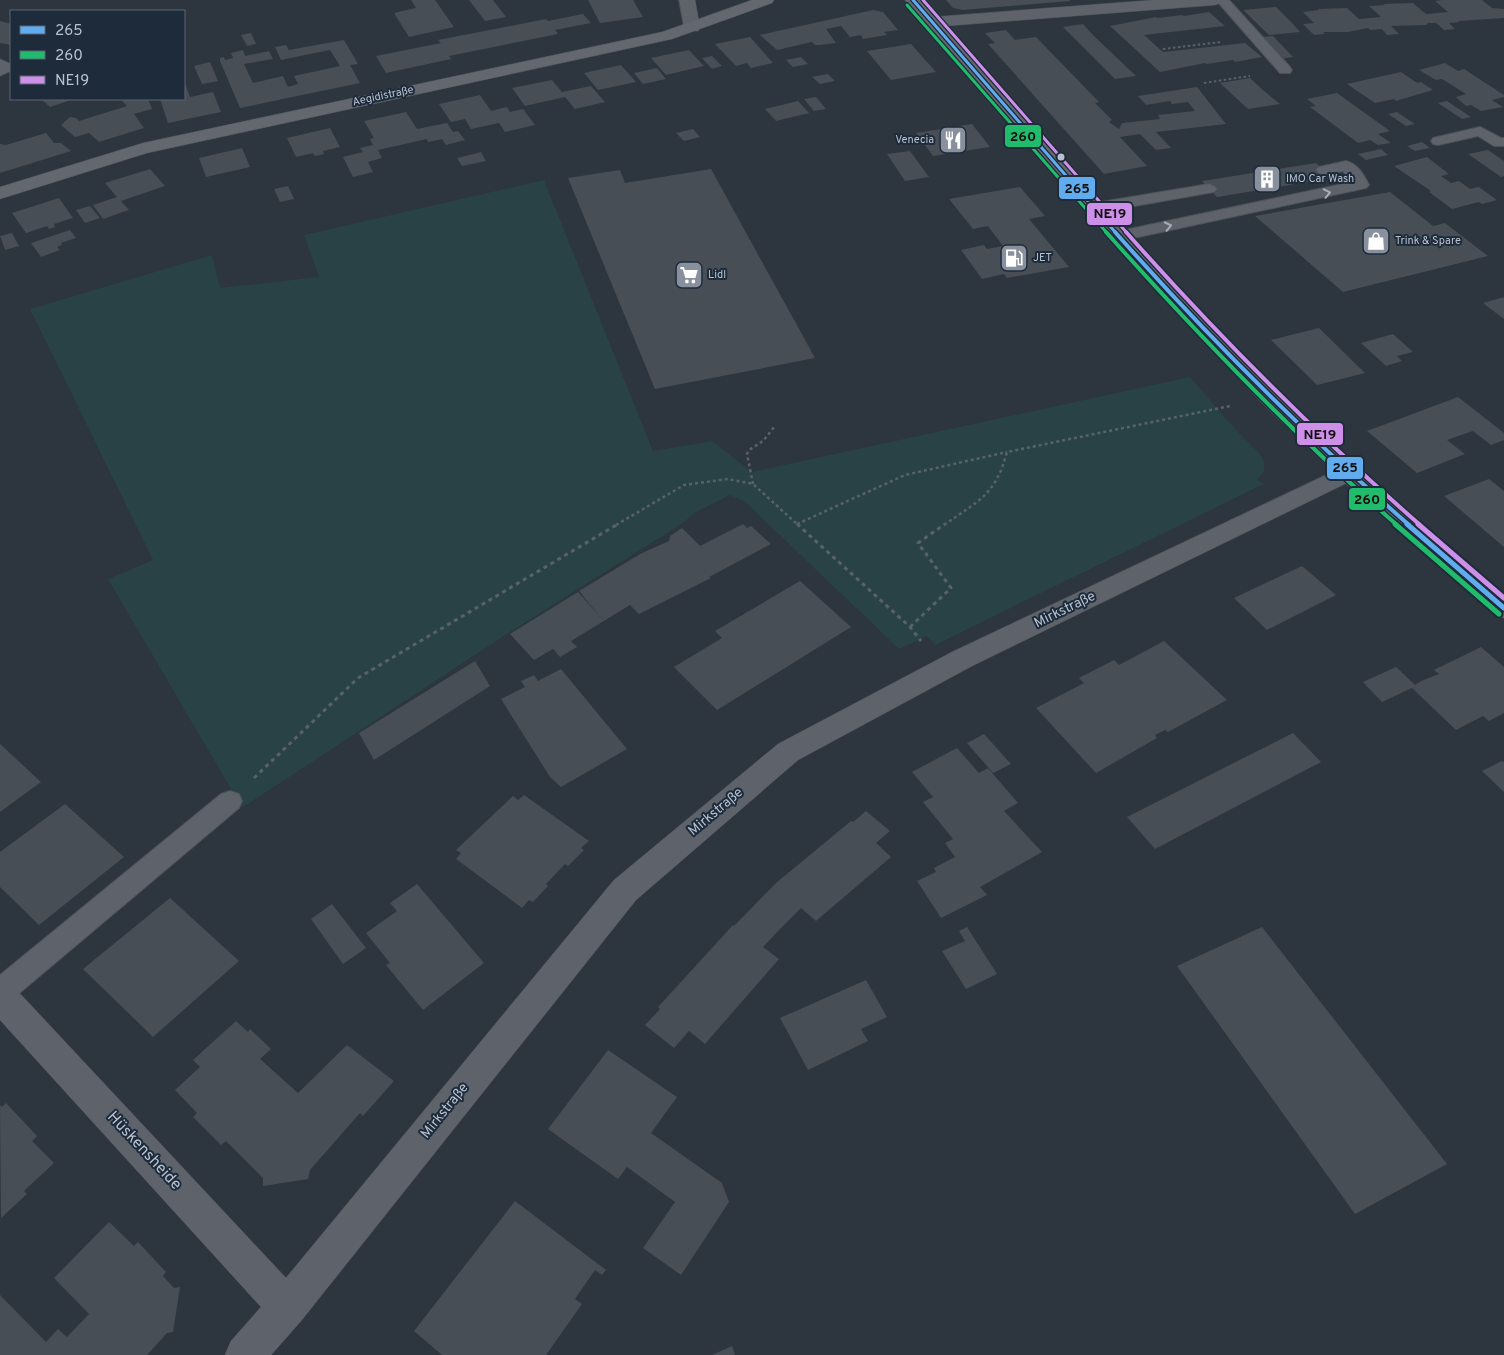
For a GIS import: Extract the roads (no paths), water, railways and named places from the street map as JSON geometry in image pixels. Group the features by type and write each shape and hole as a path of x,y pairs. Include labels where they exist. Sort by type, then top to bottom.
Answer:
{"main road":[{"name":"Aegidistraße","path":"0,193 143,148 647,40 692,28 766,0"},
{"path":"913,0 1159,281 1269,397 1349,472 1504,608"}],"street":[{"path":"688,0 692,28"},
{"path":"933,22 1214,0"},
{"path":"0,64 4,66 0,71"},
{"name":"Mirkstraße","path":"245,1355 287,1307 624,890 788,752 944,668 1349,472"},
{"name":"Hüskensheide","path":"0,994 287,1307"}],"lane":[{"path":"1222,0 1285,70"},
{"path":"1438,141 1480,131 1499,143 1504,142"},
{"path":"1120,236 1361,185 1357,176 1346,166 1324,170"},
{"path":"1095,208 1209,189"},
{"path":"0,994 230,801"}],"place":[{"name":"Venecia","path":"953,140"},
{"name":"IMO Car Wash","path":"1267,179"},
{"name":"Trink & Spare","path":"1376,241"},
{"name":"JET","path":"1014,258"},
{"name":"Lidl","path":"689,275"}]}
